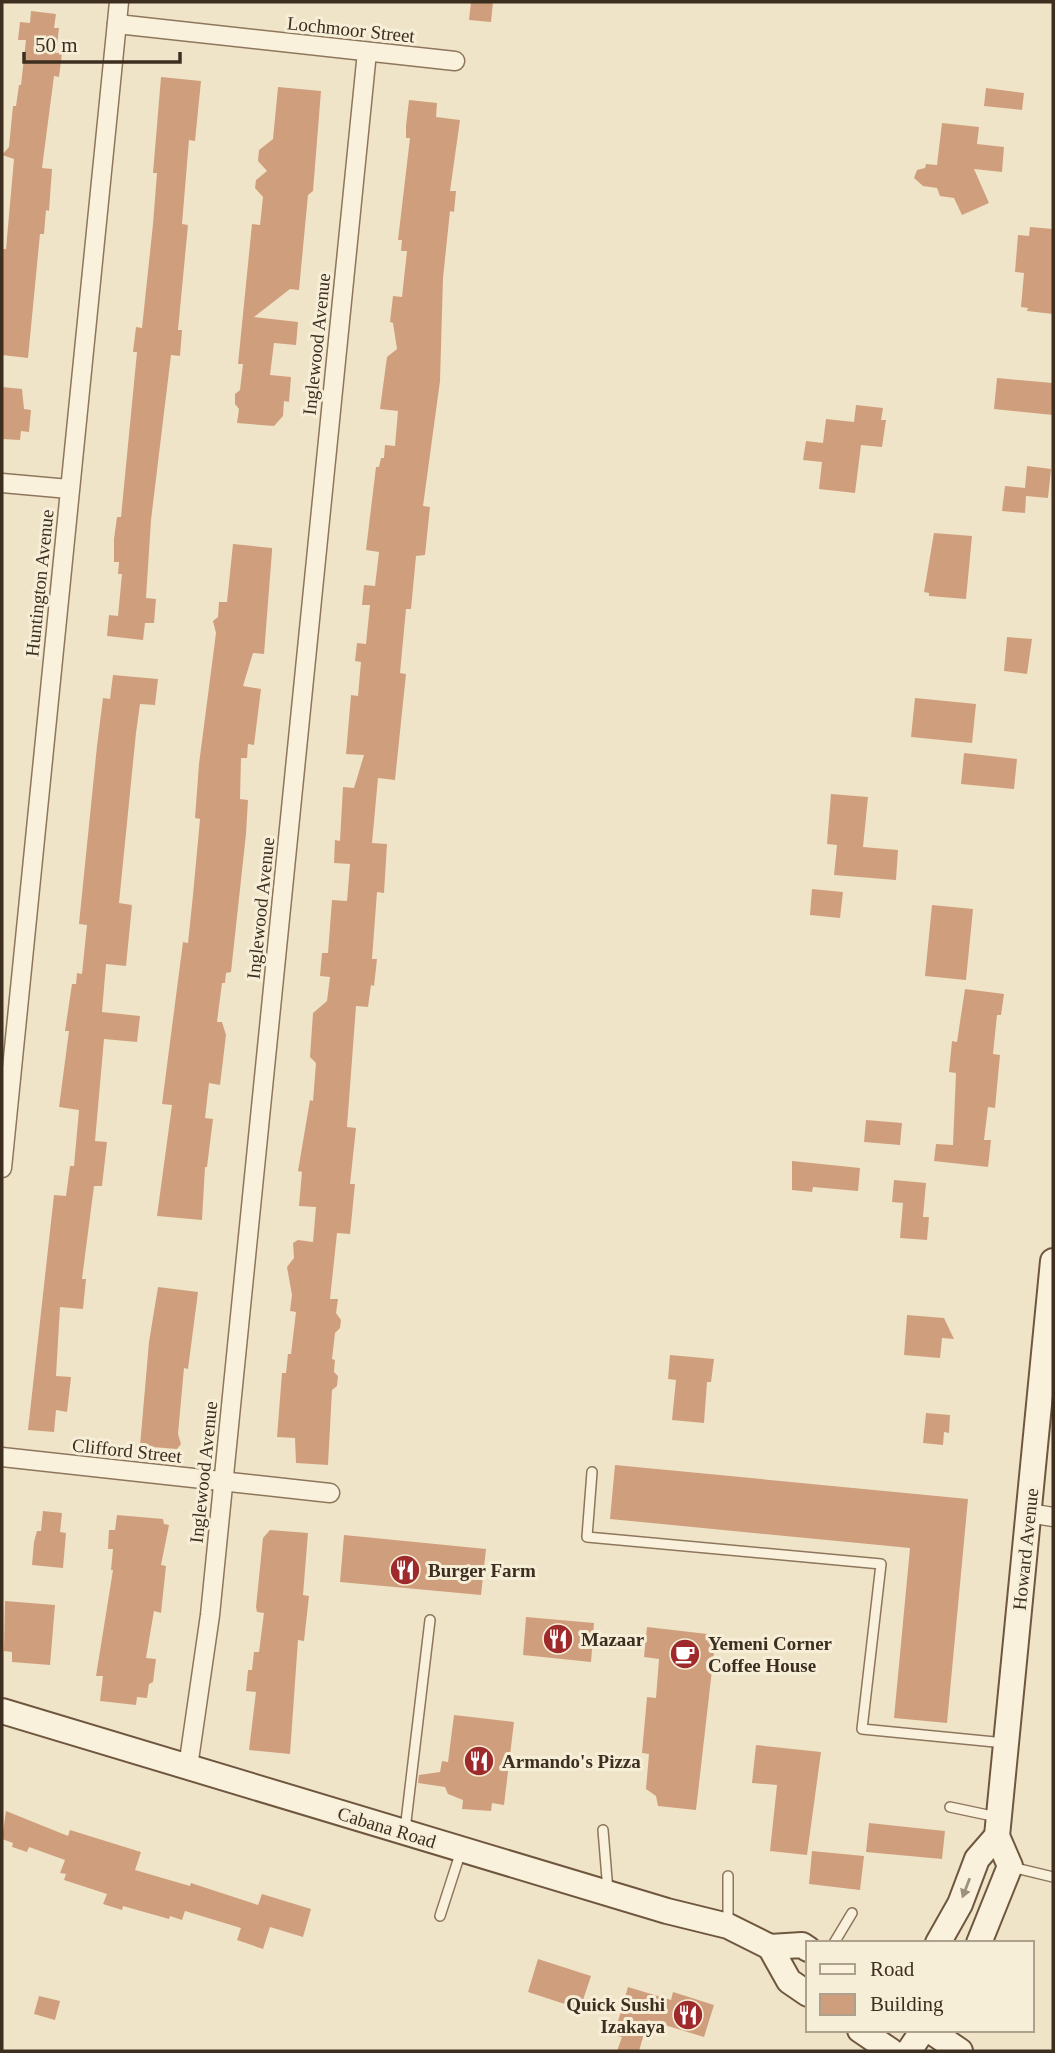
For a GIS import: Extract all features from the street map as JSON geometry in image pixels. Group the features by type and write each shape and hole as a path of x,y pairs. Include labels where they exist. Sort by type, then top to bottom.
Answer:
{"main road":[{"name":"Howard Avenue","path":"1010,1866 998,1827 1053,1261"},
{"name":"Cabana Road","path":"2,1711 608,1893 728,1926 770,1947 802,1945 806,1948"},
{"path":"939,1941 960,1904 977,1858 998,1827"},
{"path":"980,1941 1010,1866"},
{"path":"770,1947 789,1982 806,1993"},
{"path":"909,2051 922,2032"},
{"path":"932,2032 960,2051"}],"street":[{"name":"Huntington Avenue","path":"2,1168 119,2"},
{"name":"Lochmoor Street","path":"117,24 455,61"},
{"name":"Inglewood Avenue","path":"188,1767 210,1615 367,52"},
{"path":"2,483 69,489"},
{"name":"Clifford Street","path":"2,1457 330,1493"},
{"path":"1028,1513 1053,1517"}],"lane":[{"path":"592,1472 587,1537 881,1564 862,1729 1006,1743"},
{"path":"405,1832 430,1620"},
{"path":"950,1807 998,1827"},
{"path":"603,1830 608,1893"},
{"path":"440,1916 461,1849"},
{"path":"1010,1866 1053,1877"},
{"path":"728,1876 728,1926"},
{"path":"835,1941 852,1913"}],"building":[{"path":"471,2 493,2 491,22 469,20"},
{"path":"31,11 56,14 54,28 59,28 56,53 62,53 59,77 54,76 42,168 52,169 49,211 46,210 44,234 40,234 28,358 2,355 2,249 6,249 14,159 2,155 9,147 13,106 16,106 21,85 26,40 18,40 20,22 30,23"},
{"path":"161,77 201,81 195,141 189,140 182,224 188,225 178,330 182,330 180,356 171,355 151,520 146,598 156,599 154,623 145,623 143,640 107,636 109,615 118,616 122,574 118,574 119,562 114,562 114,539 117,517 121,517 137,352 133,352 136,327 142,328 153,224 157,173 153,173"},
{"path":"278,87 321,91 313,191 308,195 299,290 290,289 254,317 298,322 296,345 274,343 270,375 291,377 289,402 284,401 283,416 274,426 237,423 239,409 235,404 235,394 240,390 243,364 238,364 252,224 260,225 263,197 255,188 256,180 267,171 258,161 259,150 273,139"},
{"path":"986,88 1024,93 1022,110 984,106"},
{"path":"409,100 437,103 436,117 460,120 450,191 456,191 454,212 450,211 443,278 440,381 423,506 430,507 425,555 416,556 411,609 406,609 400,673 406,674 395,780 378,778 372,843 387,844 384,893 377,892 372,959 377,959 374,986 371,985 368,1007 356,1006 347,1127 356,1128 350,1184 355,1184 350,1234 337,1233 330,1299 338,1299 336,1313 341,1320 340,1328 335,1333 332,1359 335,1360 334,1372 338,1376 337,1386 332,1390 328,1465 296,1463 295,1438 277,1437 282,1373 286,1373 288,1354 291,1354 296,1312 290,1311 292,1295 287,1267 294,1258 293,1243 298,1240 313,1242 316,1207 299,1206 302,1172 298,1171 310,1100 313,1101 316,1063 310,1057 313,1013 327,1001 330,977 320,976 322,953 328,953 332,900 347,901 350,864 334,863 335,840 340,841 343,787 354,788 364,755 346,754 351,695 358,696 361,662 355,661 357,643 366,644 370,605 362,605 364,585 375,586 379,552 366,550 376,467 379,467 381,458 384,458 385,445 395,446 398,411 380,409 387,357 397,349 393,323 390,322 393,296 402,297 407,251 401,251 402,240 398,240 410,138 406,138"},
{"path":"942,123 979,127 977,144 1004,147 1002,172 974,169 989,203 962,215 954,198 940,196 937,188 923,186 914,178 917,170 925,168 926,164 937,165"},
{"path":"1030,227 1053,229 1053,314 1027,311 1028,308 1021,307 1024,273 1015,272 1018,235 1029,236"},
{"path":"997,378 1053,383 1053,415 994,409"},
{"path":"2,387 22,389 24,409 31,410 29,432 21,431 20,440 2,439"},
{"path":"856,405 883,408 881,420 886,420 882,447 861,445 855,493 819,489 822,462 803,460 806,441 823,443 826,419 854,422"},
{"path":"1027,466 1051,469 1048,498 1026,496 1025,513 1002,511 1005,486 1025,488"},
{"path":"934,533 972,536 966,599 929,596 929,593 924,592"},
{"path":"233,544 272,548 272,551 264,654 253,653 243,686 261,689 254,745 248,744 247,758 241,758 240,799 248,800 246,834 231,972 226,973 225,983 222,983 217,1022 222,1022 226,1035 220,1085 209,1083 205,1118 213,1119 205,1167 202,1220 157,1216 172,1105 162,1104 183,942 188,943 200,819 195,818 199,764 216,633 213,621 218,617 219,602 227,602"},
{"path":"1007,637 1032,639 1027,674 1004,671"},
{"path":"113,675 158,679 155,705 140,704 136,733 119,903 132,905 126,966 106,964 102,1012 140,1016 137,1042 104,1039 95,1141 107,1142 102,1186 94,1186 82,1279 86,1279 83,1309 60,1307 56,1376 71,1377 67,1412 56,1410 54,1432 28,1430 54,1195 66,1196 70,1166 74,1166 79,1110 59,1107 69,1031 65,1031 72,984 76,984 77,973 82,974 87,925 79,924 97,746 103,698 110,699"},
{"path":"915,698 976,704 972,743 911,737"},
{"path":"964,753 1017,759 1014,789 961,784"},
{"path":"831,794 868,797 863,847 898,850 896,880 834,875 837,845 827,844"},
{"path":"812,889 843,892 840,918 810,915"},
{"path":"932,905 973,909 966,980 925,976"},
{"path":"965,989 1004,994 1001,1015 997,1015 993,1054 1000,1055 995,1108 988,1107 984,1140 991,1140 988,1167 934,1161 936,1144 953,1145 956,1073 949,1072 952,1041 957,1042"},
{"path":"866,1120 902,1123 900,1145 864,1142"},
{"path":"792,1161 860,1168 858,1191 813,1187 812,1192 792,1190"},
{"path":"894,1180 926,1183 923,1217 929,1217 927,1240 900,1238 903,1203 892,1202"},
{"path":"158,1287 198,1292 188,1369 184,1368 178,1434 181,1444 177,1449 140,1446 149,1342"},
{"path":"907,1315 944,1318 954,1339 942,1338 940,1358 904,1355"},
{"path":"670,1355 714,1359 711,1382 707,1382 704,1423 672,1420 676,1380 668,1379"},
{"path":"926,1413 950,1415 949,1433 944,1432 943,1445 923,1443"},
{"path":"615,1465 968,1499 947,1723 894,1718 910,1548 610,1519"},
{"path":"43,1511 62,1513 60,1532 66,1533 63,1568 32,1565 34,1542 37,1531 41,1531"},
{"path":"117,1515 163,1519 164,1524 169,1525 161,1565 166,1566 161,1613 154,1611 146,1658 156,1659 153,1682 149,1684 147,1698 137,1697 136,1705 100,1701 103,1676 96,1676 113,1570 113,1549 108,1549 109,1530 115,1530"},
{"path":"270,1530 308,1533 303,1595 309,1596 304,1641 298,1640 290,1754 249,1750 256,1692 246,1691 248,1670 252,1670 254,1652 259,1652 264,1613 257,1612 256,1607 263,1538"},
{"path":"344,1535 486,1549 481,1595 340,1582"},
{"path":"5,1601 55,1605 50,1665 12,1662 12,1652 4,1651"},
{"name":"Mazaar","path":"526,1617 594,1623 591,1662 523,1655"},
{"path":"647,1627 716,1635 696,1810 658,1806 656,1796 646,1789 649,1754 642,1753 647,1697 656,1698 659,1659 644,1657"},
{"name":"Armando's Pizza","path":"454,1715 514,1722 504,1805 492,1803 491,1811 462,1809 463,1800 448,1794 445,1787 418,1783 419,1775 440,1772 442,1761 448,1762"},
{"path":"756,1745 821,1752 807,1855 770,1851 777,1785 752,1783"},
{"path":"6,1811 68,1836 70,1830 141,1852 135,1870 190,1886 191,1883 258,1905 262,1894 311,1909 303,1937 270,1927 263,1949 237,1940 241,1928 185,1911 182,1920 170,1916 169,1919 123,1906 122,1910 103,1904 107,1894 64,1880 66,1874 60,1873 65,1860 29,1847 27,1852 12,1847 13,1843 2,1839"},
{"path":"869,1823 945,1831 942,1859 866,1852"},
{"path":"812,1851 864,1856 860,1890 809,1884"},
{"path":"538,1959 591,1976 580,2009 528,1992"},
{"path":"628,1987 671,2000 673,1992 714,2005 704,2037 648,2020 639,2051 617,2051 622,2037 614,2035"},
{"path":"39,1996 60,2001 55,2020 34,2014"}],"place":[{"name":"Burger Farm","path":"405,1570"},
{"name":"Mazaar","path":"558,1639"},
{"name":"Yemeni Corner Coffee House","path":"685,1654"},
{"name":"Armando's Pizza","path":"479,1761"},
{"name":"Quick Sushi Izakaya","path":"688,2015"}]}
